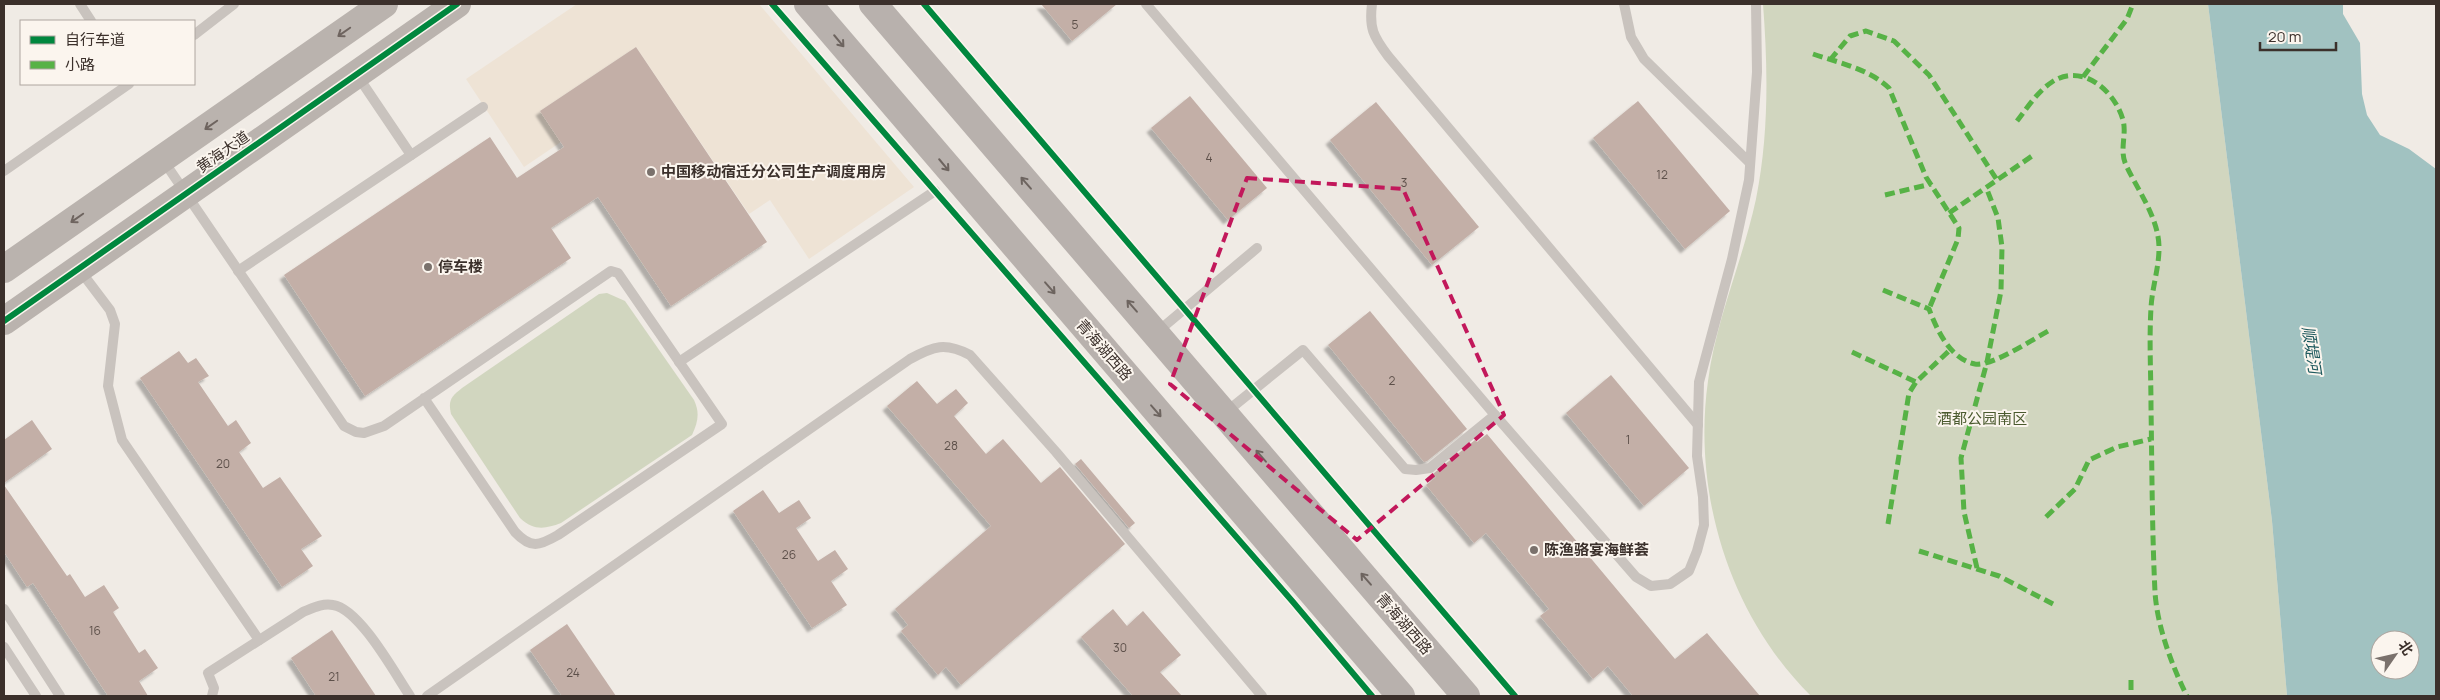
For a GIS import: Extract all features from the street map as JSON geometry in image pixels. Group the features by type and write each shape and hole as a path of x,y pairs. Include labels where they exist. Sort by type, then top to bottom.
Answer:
{"main road":[{"name":"青海湖西路","path":"808,4 1401,696"},
{"name":"青海湖西路","path":"874,4 1466,696"}],"street":[{"name":"黄海大道","path":"4,269 384,4"},
{"name":"黄海大道","path":"4,321 457,4"}],"lane":[{"path":"80,4 90,20"},
{"path":"195,34 234,4"},
{"path":"1146,4 1495,415 1636,577 1651,586 1670,584 1689,571 1704,525 1703,497 1697,456 1699,382 1732,259 1750,164 1757,72 1756,4"},
{"path":"1372,4 1370,22 1376,40 1388,56 1698,425"},
{"path":"1624,4 1631,37 1644,60 1750,164"},
{"path":"356,74 411,155"},
{"path":"4,171 127,85"},
{"path":"238,271 484,107"},
{"path":"162,159 344,426 356,432 374,431 611,271 618,273 722,424 558,535 536,545 528,544 515,532 424,398"},
{"path":"679,362 935,191"},
{"path":"1155,333 1257,248"},
{"path":"78,269 110,310 115,324 108,386 122,440 259,640"},
{"path":"427,696 910,359 928,349 940,346 957,349 970,356 1056,452 1262,696"},
{"path":"1224,413 1303,350 1405,469 1430,468 1495,415"},
{"path":"212,696 214,688 208,673 303,612 320,605 335,605 352,615 410,696"},
{"path":"4,609 60,696"},
{"path":"4,647 36,696"}],"highlighted area":[{"path":"1247,178 1403,189 1504,415 1357,540 1170,384"}],"green space":[{"name":"酒都公园南区","path":"1763,4 2208,4 2272,521 2287,696 1811,696 1783,664 1758,629 1739,591 1723,551 1712,509 1706,467 1705,424 1708,381 1712,358 1723,312 1751,222 1763,151 1766,102 1766,52"},
{"path":"607,293 625,301 694,400 698,413 696,426 692,435 561,523 550,527 535,527 520,518 451,414 450,402 453,396 462,388 599,294"}],"shaded area":[{"path":"577,4 759,4 914,187 809,259 770,200 749,214 636,47 540,111 561,142 524,167 466,79"}],"water":[{"name":"顺堤河","path":"2208,4 2343,4 2343,14 2360,43 2362,94 2367,115 2380,135 2409,149 2436,169 2436,696 2287,696 2272,521"}],"building":[{"path":"1041,4 1117,4 1072,41"},
{"path":"636,47 767,242 671,306 598,197 551,228 571,258 365,396 284,275 490,137 517,178 564,147 540,111"},
{"path":"1190,96 1267,188 1228,220 1151,128"},
{"path":"1638,101 1730,211 1685,249 1593,138"},
{"path":"1376,102 1479,227 1432,265 1330,140"},
{"path":"1370,311 1467,429 1427,461 1424,462 1328,345"},
{"path":"179,351 188,363 196,358 209,376 198,382 228,426 236,420 251,443 239,452 263,488 280,477 322,536 301,549 313,566 282,587 140,378"},
{"path":"1611,375 1689,468 1644,506 1566,413"},
{"path":"917,381 937,404 956,389 968,403 954,416 986,454 1003,439 1041,483 1060,467 1125,544 961,685 946,667 938,675 901,631 908,625 895,609 991,526 887,406"},
{"path":"32,420 52,449 4,483 4,440"},
{"path":"1487,434 1675,659 1707,633 1760,696 1633,696 1608,666 1593,679 1540,616 1549,609 1486,533 1474,543 1426,485 1436,477 1433,474 1475,440 1477,442"},
{"path":"1081,459 1135,523 1129,528 1075,464"},
{"path":"4,485 67,576 70,574 85,597 104,585 119,608 113,612 139,653 145,649 158,668 139,681 148,696 108,696 33,583 27,587 4,552"},
{"path":"763,490 779,513 799,500 811,518 796,528 818,561 835,550 848,569 831,581 847,605 812,628 733,511"},
{"path":"1113,609 1127,626 1143,611 1181,655 1160,672 1182,696 1133,696 1081,637"},
{"path":"567,624 616,696 562,696 530,650"},
{"path":"332,630 376,696 316,696 291,658"}],"marked path":[{"path":"2083,77 2127,19 2133,4"},
{"path":"1830,60 1850,36 1866,31 1894,41 1929,75 1997,180"},
{"path":"1813,54 1863,71 1889,88 1926,177 1959,228 1958,239 1929,309"},
{"path":"2017,121 2037,95 2052,82 2063,77 2075,75 2096,83 2113,99 2119,109 2124,126 2124,159 2156,226 2159,255 2150,320 2155,592 2156,605 2166,646 2187,696"},
{"path":"1949,213 2035,154"},
{"path":"1885,195 1931,184"},
{"path":"1977,568 1964,512 1961,458 1987,362 2001,291 2002,247 1998,218 1986,187"},
{"path":"1883,290 1929,309 1940,334 1952,350 1966,361 1975,364 1992,361 2014,351 2052,329"},
{"path":"1888,524 1909,393 1916,382 1951,349"},
{"path":"1852,352 1916,382"},
{"path":"2046,517 2075,489 2089,460 2117,447 2151,439"},
{"path":"1919,551 1999,576 2053,604"},
{"path":"2131,680 2131,696"}],"cycle path":[{"path":"4,321 457,4"},
{"path":"772,4 1293,602 1372,696"},
{"path":"924,4 1515,696"}],"place":[{"name":"中国移动宿迁分公司生产调度用房","path":"651,172"},
{"name":"停车楼","path":"428,267"},
{"name":"陈渔骆宴海鲜荟","path":"1534,550"}]}
